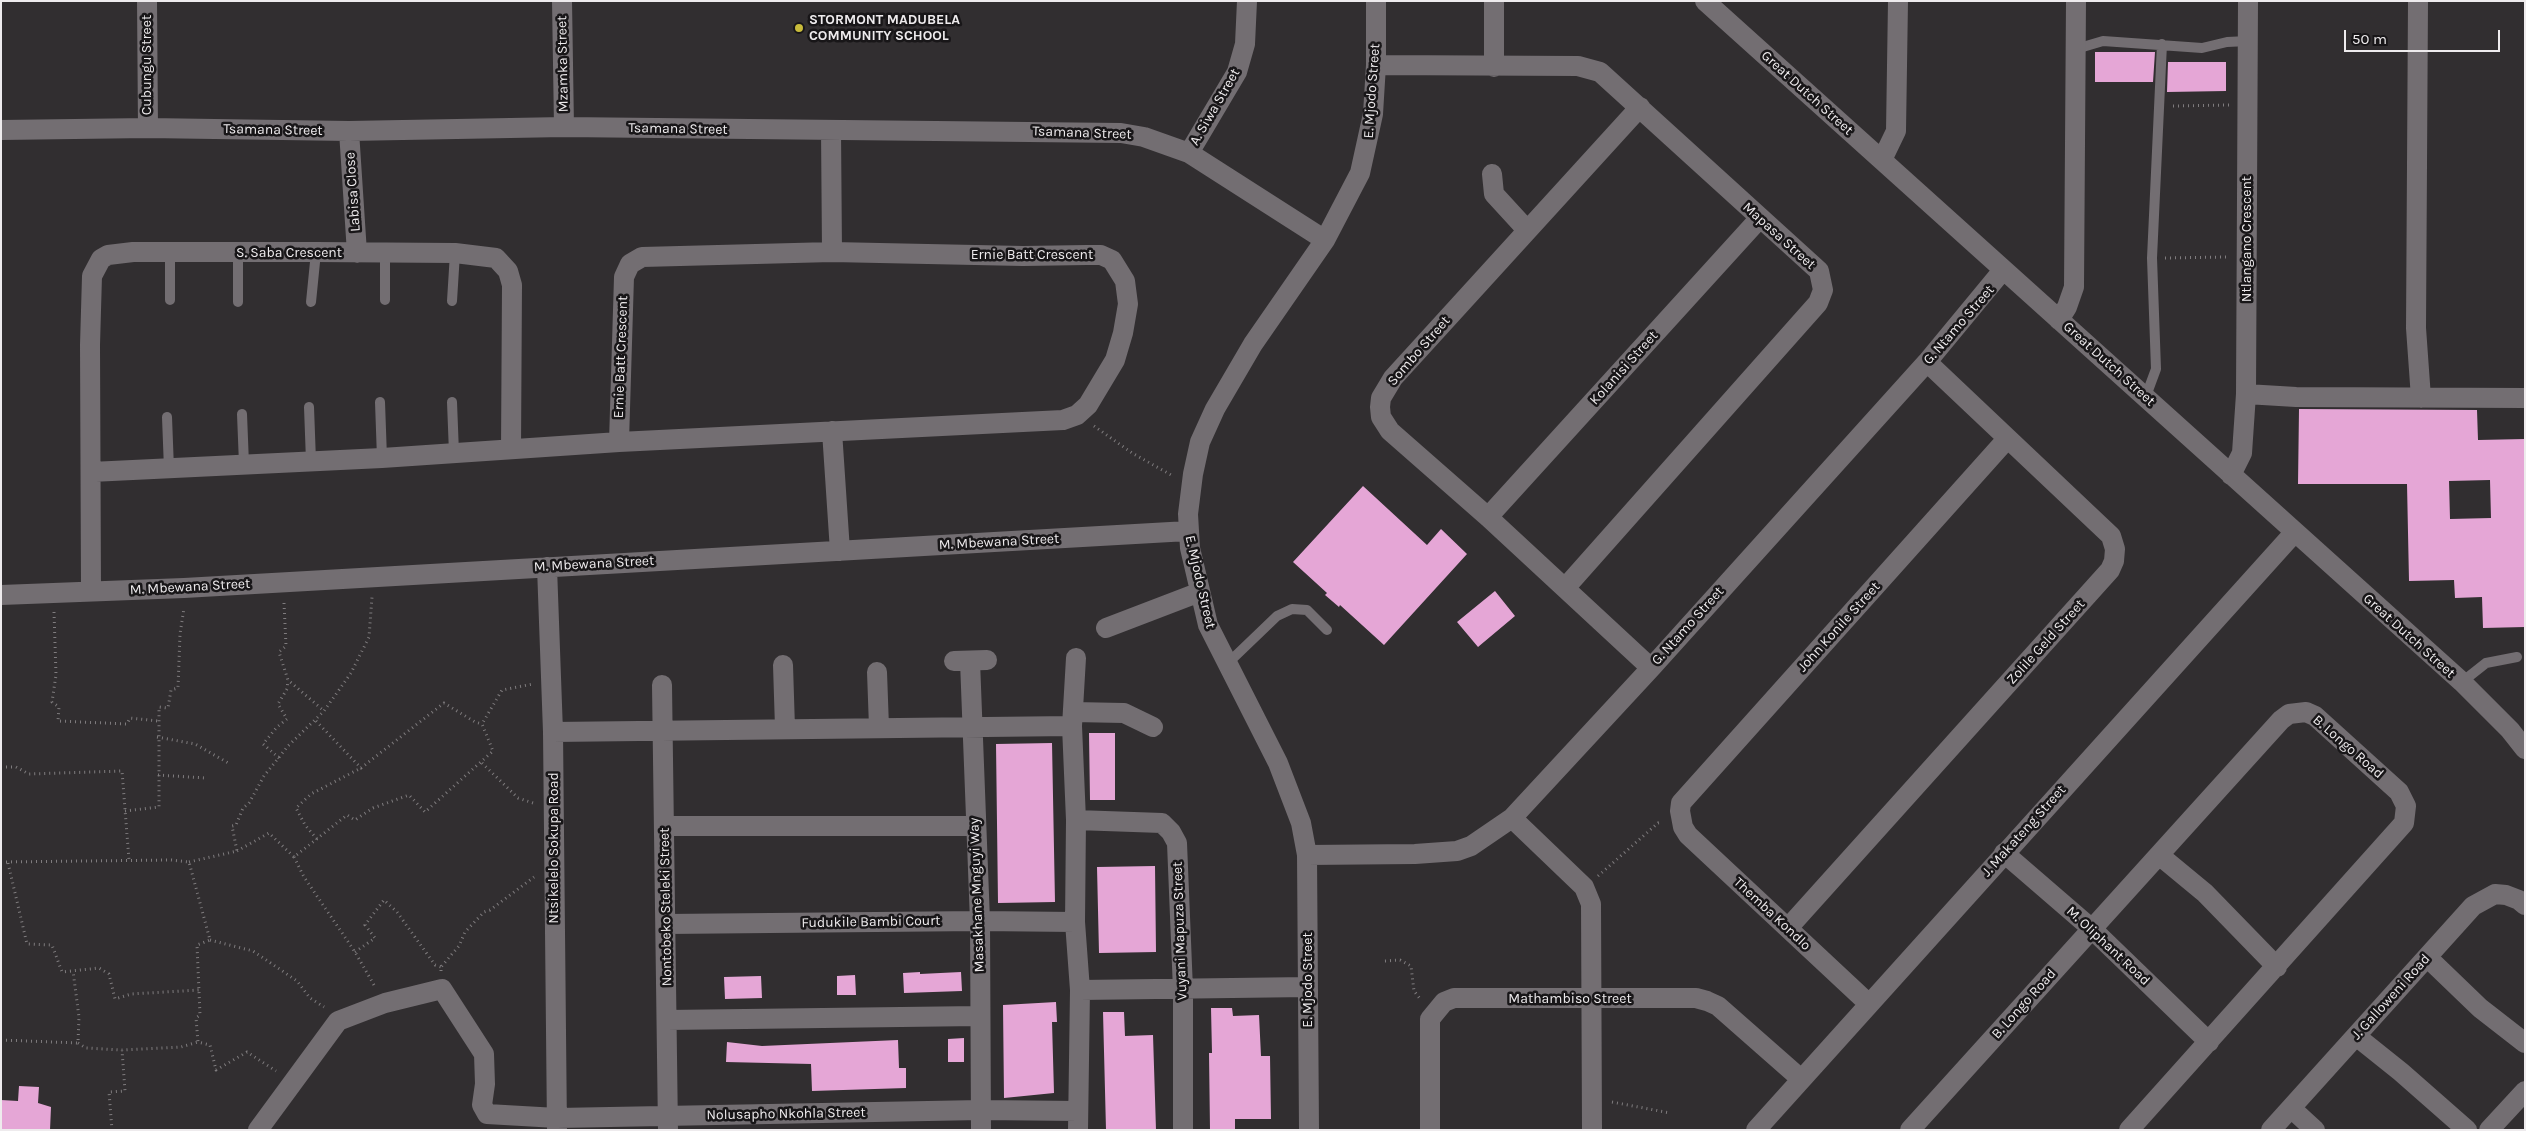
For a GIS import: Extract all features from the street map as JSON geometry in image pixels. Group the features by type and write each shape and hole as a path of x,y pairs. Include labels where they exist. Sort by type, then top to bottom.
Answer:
{"street":[{"name":"Cubungu Street","path":"147,1 148,128"},
{"name":"Mzamka Street","path":"562,1 564,128"},
{"name":"A. Siwa Street","path":"1189,153 1237,72 1245,44 1247,1"},
{"name":"E. Mjodo Street","path":"1310,1130 1307,855 1301,823 1284,778 1208,625 1188,531 1190,491 1200,442 1214,409 1253,344 1325,240 1346,202 1365,157 1373,114 1376,65 1376,1"},
{"path":"1494,1 1494,67"},
{"path":"1882,160 1896,131 1898,1"},
{"path":"2059,320 2067,307 2074,287 2076,1"},
{"name":"Ntlangano Crescent","path":"2231,475 2242,453 2246,394 2248,1"},
{"path":"2418,1 2416,328 2421,398"},
{"name":"Great Dutch Street","path":"1712,4 2003,270 2146,396 2294,533 2462,682 2517,735 2525,749"},
{"name":"Mapasa Street","path":"1376,65 1578,66 1606,75 1759,218 1819,271 1823,290 1818,304 1565,588"},
{"name":"Sombo Street","path":"1640,107 1394,378 1381,398 1380,407 1381,417 1390,431 1488,517 1651,668"},
{"name":"Tsamana Street","path":"1,130 148,128 349,131 564,128 1100,131 1144,136 1189,153 1325,240"},
{"path":"831,130 832,252"},
{"name":"Labisa Close","path":"349,131 357,253"},
{"path":"1492,174 1494,194 1527,230"},
{"name":"Kolanisi Street","path":"1488,517 1759,218"},
{"name":"S. Saba Crescent","path":"91,590 92,276 101,259 108,255 170,252 455,253 496,258 508,271 512,285 511,449"},
{"name":"Ernie Batt Crescent","path":"619,442 624,277 634,261 642,256 654,255 832,252 1023,256 1101,255 1112,260 1123,274 1128,304 1123,333 1115,360 1106,378 1088,405 1077,415"},
{"name":"G. Ntamo Street","path":"1307,855 1415,854 1457,851 1471,846 1512,818 1651,668 1927,362 2003,270"},
{"name":"Zolile Geld Street","path":"1788,928 2110,570 2114,561 2115,549 2110,536 1927,362"},
{"path":"2246,394 2525,398"},
{"path":"91,472 382,458 619,442 1032,424 1063,420 1077,415"},
{"path":"832,432 840,552"},
{"name":"John Konile Street","path":"1681,819 1681,803 2007,439"},
{"name":"M. Mbewana Street","path":"1,595 91,590 184,588 1188,531"},
{"name":"J. Makateng Street","path":"1756,1130 2294,533"},
{"name":"Ntsikelelo Sokupa Road","path":"547,567 553,732 557,1124"},
{"path":"1106,628 1200,592"},
{"path":"1074,658 1072,719 1076,820 1075,922 1080,990 1078,1120"},
{"name":"Masakhane Mnguyi Way","path":"970,661 974,826 980,920 981,1120"},
{"path":"783,665 785,728"},
{"path":"878,672 879,727"},
{"name":"Nontobeko Steleki Street","path":"661,685 665,826 668,1123"},
{"name":"B. Longo Road","path":"1910,1130 2281,720 2289,714 2306,712 2315,716 2399,792 2405,801 2407,811 2400,829 2129,1130"},
{"path":"553,732 662,732 879,727 972,728 1124,713 1153,727"},
{"path":"1512,818 1584,887 1591,904 1592,1130"},
{"name":"Themba Kondlo","path":"1681,819 1688,835 1869,1004"},
{"name":"Vuyani Mapuza Street","path":"1076,820 1162,824 1171,832 1177,843 1183,990 1184,1130"},
{"path":"665,826 974,826"},
{"name":"M. Oliphant Road","path":"2004,853 2092,929 2209,1042"},
{"path":"2159,855 2205,893 2276,967"},
{"name":"J. Galloweni Road","path":"2271,1130 2473,906 2494,894 2506,895 2519,900 2525,905"},
{"name":"Fudukile Bambi Court","path":"666,924 980,920 1075,922"},
{"path":"2427,957 2480,1008 2525,1043"},
{"path":"1080,990 1308,987"},
{"path":"258,1130 338,1021 385,1003 442,989"},
{"name":"Nolusapho Nkohla Street","path":"442,989 480,1046 485,1068 482,1105 487,1114 557,1124 1078,1120"},
{"name":"Mathambiso Street","path":"1433,1014 1444,1002 1454,998 1592,1000 1696,998 1718,1006 1801,1079"},
{"path":"1430,1130 1430,1019 1433,1014"},
{"path":"667,1020 979,1016"},
{"path":"2356,1036 2467,1130"},
{"path":"2490,1130 2525,1091"},
{"path":"2290,1108 2315,1130"}],"lane":[{"path":"2076,49 2103,41 2202,48 2227,42 2248,41"},
{"path":"2146,396 2156,369 2152,258 2162,44"},
{"path":"170,252 170,300"},
{"path":"311,302 316,252"},
{"path":"238,253 238,302"},
{"path":"452,301 455,253"},
{"path":"385,254 385,300"},
{"path":"380,402 382,458"},
{"path":"452,402 454,453"},
{"path":"309,407 311,461"},
{"path":"242,414 244,464"},
{"path":"167,417 169,469"},
{"path":"1227,664 1277,616 1292,609 1307,610 1327,630"},
{"path":"2462,682 2486,663 2517,657"}],"path":[{"path":"2160,106 2218,104 2248,106"},
{"path":"2152,258 2246,256"},
{"path":"1077,415 1132,453 1175,477 1190,491"},
{"path":"237,851 232,826 236,825 243,808 249,803 264,776 316,721 351,673 369,636 371,592"},
{"path":"279,758 263,744 287,718 278,704 287,689 288,680 279,652 286,646 283,595"},
{"path":"125,811 159,807 158,707 168,708 171,690 178,688 180,634 185,604"},
{"path":"54,608 56,675 52,702 59,707 58,721 127,724 130,718 158,721"},
{"path":"288,680 324,711"},
{"path":"482,724 502,690 551,680"},
{"path":"317,839 305,825 296,808 311,794 361,768 444,703 475,722 482,724"},
{"path":"316,721 361,768"},
{"path":"294,857 347,815 355,820 373,808 409,794 425,812 482,763 493,751 482,724"},
{"path":"157,737 195,744 230,764"},
{"path":"482,763 518,798 553,810"},
{"path":"1,767 16,767 30,774 122,771 129,860"},
{"path":"158,775 205,778"},
{"path":"1584,887 1658,823 1681,819"},
{"path":"1,862 171,860 189,862 237,851 269,833 294,857 304,877 355,952 385,1003"},
{"path":"189,862 210,940"},
{"path":"8,863 27,944 52,945 62,972 99,968 109,974 115,999 131,994 199,990"},
{"path":"442,989 441,967 459,946 465,932 484,912 490,910 531,878 554,874"},
{"path":"355,952 375,938 365,925 384,900 397,912 435,965 441,967"},
{"path":"198,1042 196,1018 200,1015 197,946 210,940 252,951 297,981 310,998 338,1021"},
{"path":"1385,961 1400,960 1411,966 1414,991 1433,1014"},
{"path":"73,971 79,1017 78,1043"},
{"path":"1,1040 78,1043 86,1048 122,1050 181,1047 198,1042 210,1045 216,1070 247,1052 270,1066 291,1084"},
{"path":"112,1130 108,1092 125,1091 122,1050"},
{"path":"1592,1098 1670,1114"}],"building":[{"path":"2095,52 2155,52 2153,82 2095,82"},
{"path":"2168,62 2226,62 2226,91 2167,92"},
{"path":"2299,409 2477,410 2478,440 2525,439 2525,627 2483,628 2482,597 2455,598 2454,580 2409,581 2407,484 2298,484","holes":["2490,480 2491,518 2450,519 2449,481"]},
{"path":"1363,486 1427,545 1441,529 1467,554 1384,645 1340,605 1339,607 1325,595 1327,593 1293,562"},
{"path":"1495,591 1515,616 1478,647 1457,622"},
{"path":"1089,733 1115,733 1115,800 1090,800"},
{"path":"1052,743 1055,902 998,903 996,744"},
{"path":"1155,866 1156,952 1099,953 1097,867"},
{"path":"920,972 920,974 961,972 962,991 904,993 903,973"},
{"path":"855,975 856,995 837,995 837,976"},
{"path":"761,976 762,998 725,999 724,977"},
{"path":"1056,1002 1057,1022 1052,1022 1054,1093 1004,1098 1003,1005"},
{"path":"1211,1008 1232,1008 1233,1016 1259,1015 1261,1056 1270,1056 1271,1119 1235,1119 1235,1130 1210,1130 1209,1053 1212,1053"},
{"path":"1103,1012 1124,1012 1125,1036 1153,1035 1156,1130 1106,1130"},
{"path":"964,1038 964,1062 948,1062 948,1039"},
{"path":"898,1040 899,1068 906,1068 906,1088 812,1091 811,1064 726,1062 727,1042 762,1046"},
{"path":"19,1086 39,1087 38,1103 51,1107 50,1130 1,1130 1,1100 18,1101"}],"place":[{"name":"STORMONT MADUBELA COMMUNITY SCHOOL","path":"799,28"}]}
